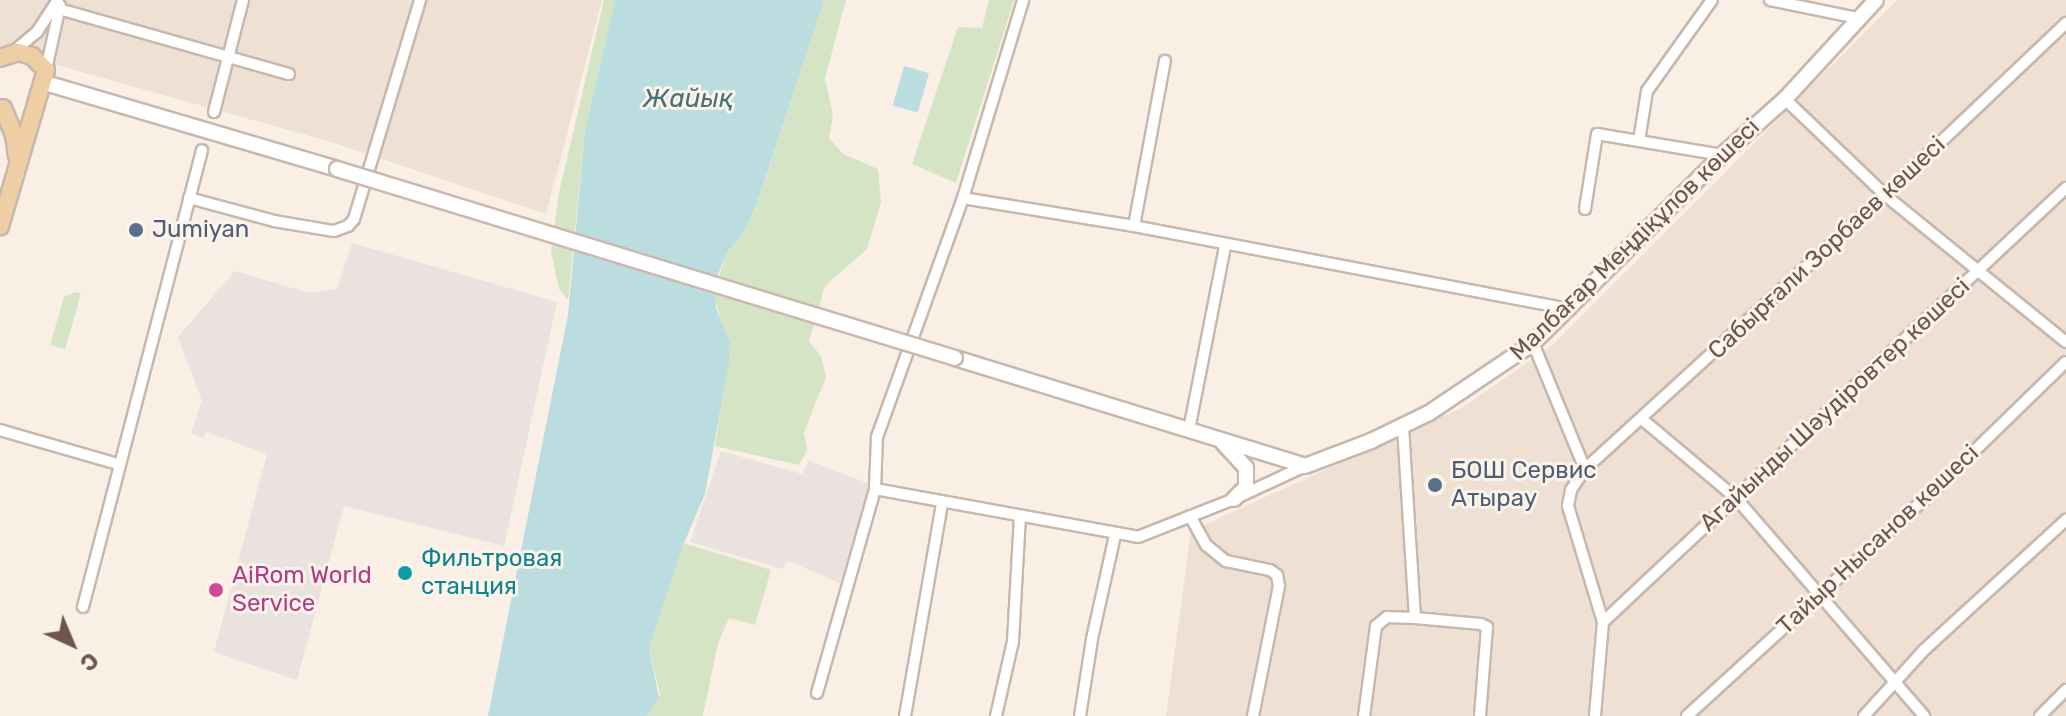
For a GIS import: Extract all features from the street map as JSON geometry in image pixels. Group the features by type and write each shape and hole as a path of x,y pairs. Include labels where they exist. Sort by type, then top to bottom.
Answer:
{"main road":[{"name":"Малбағар Меңдіқұлов көшесі","path":"1305,466 1403,425 1494,372 1533,343 1722,155 1785,99 1876,0"},
{"path":"3,56 32,56 44,76 1305,466"},
{"path":"0,226 44,76"},
{"path":"2,106 26,110 37,101"},
{"path":"2,106 14,135 18,166"},
{"path":"1219,440 1246,468 1246,487 1234,499"}],"street":[{"path":"214,112 243,0"},
{"path":"189,198 274,221 334,231 348,226 354,219 420,0"},
{"path":"817,693 875,489 877,437 963,198 1023,0"},
{"path":"1639,141 1647,91 1712,0"},
{"path":"1770,0 1858,18"},
{"path":"59,3 289,74"},
{"path":"3,56 37,32 59,3"},
{"path":"44,76 59,3"},
{"name":"Сабырғали Зорбаев көшесі","path":"1585,469 1643,420 2066,23"},
{"path":"1134,226 1165,61"},
{"path":"1785,99 1885,195 2066,342"},
{"path":"1585,209 1597,134 1722,155"},
{"path":"83,607 202,150"},
{"name":"Агайынды Шәудіровтер көшесi","path":"1603,622 2066,188"},
{"path":"963,198 1134,226 1225,246 1570,309"},
{"path":"1189,430 1225,246"},
{"path":"1533,343 1585,469 1571,490 1568,506 1603,622 1595,716"},
{"name":"Тайыр Нысанов көшесi","path":"1687,716 2066,362"},
{"path":"1643,420 1736,498 1818,596 1898,682 1924,716"},
{"path":"1403,425 1415,618"},
{"path":"0,430 118,464"},
{"path":"875,489 1138,537 1234,499 1305,466"},
{"path":"905,716 942,503"},
{"path":"996,716 1013,641 1020,516"},
{"path":"1190,516 1206,545 1226,561 1270,570 1277,575 1279,586 1253,716"},
{"path":"1864,716 1924,650 2066,520"},
{"path":"1080,716 1092,639 1115,535"},
{"path":"1364,716 1376,626 1387,617 1487,627 1480,716"},
{"path":"2040,716 2066,690"}],"shaded area":[{"path":"0,0 602,0 546,214 331,142 0,49"},
{"path":"1897,0 2066,0 2066,716 1166,716 1191,531 1463,407 1555,343"},
{"path":"352,243 557,302 504,546 344,506 297,680 214,652 267,454 207,432 203,438 191,433 202,401 178,337 235,271 309,293 337,289"},
{"path":"721,451 802,474 809,461 870,484 840,583 788,561 783,569 690,542"}],"green space":[{"path":"604,0 615,0 585,131 568,300 559,289 551,252 559,193"},
{"path":"824,0 846,0 825,78 833,116 829,138 843,154 878,169 881,202 867,249 825,286 809,341 821,356 826,377 804,432 807,450 799,465 715,446 730,352 713,292 728,251 744,232 757,205"},
{"path":"989,0 1014,0 956,183 912,164 958,27 982,28"},
{"path":"75,292 81,294 65,349 50,345 64,297"},
{"path":"684,543 771,570 755,625 729,618 718,643 703,716 646,716 660,694 649,648"}],"water":[{"name":"Жайық","path":"615,0 824,0 757,204 744,232 728,251 715,281 716,308 730,343 729,363 705,494 684,543 649,648 659,698 646,716 488,716 568,315 585,131"},
{"path":"904,66 929,73 918,113 893,105"}],"place":[{"name":"Jumiyan","path":"136,230"},
{"name":"БОШ Сервис Атырау","path":"1435,485"},
{"name":"Фильтровая станция","path":"405,573"},
{"name":"AiRom World Service","path":"216,590"}]}
